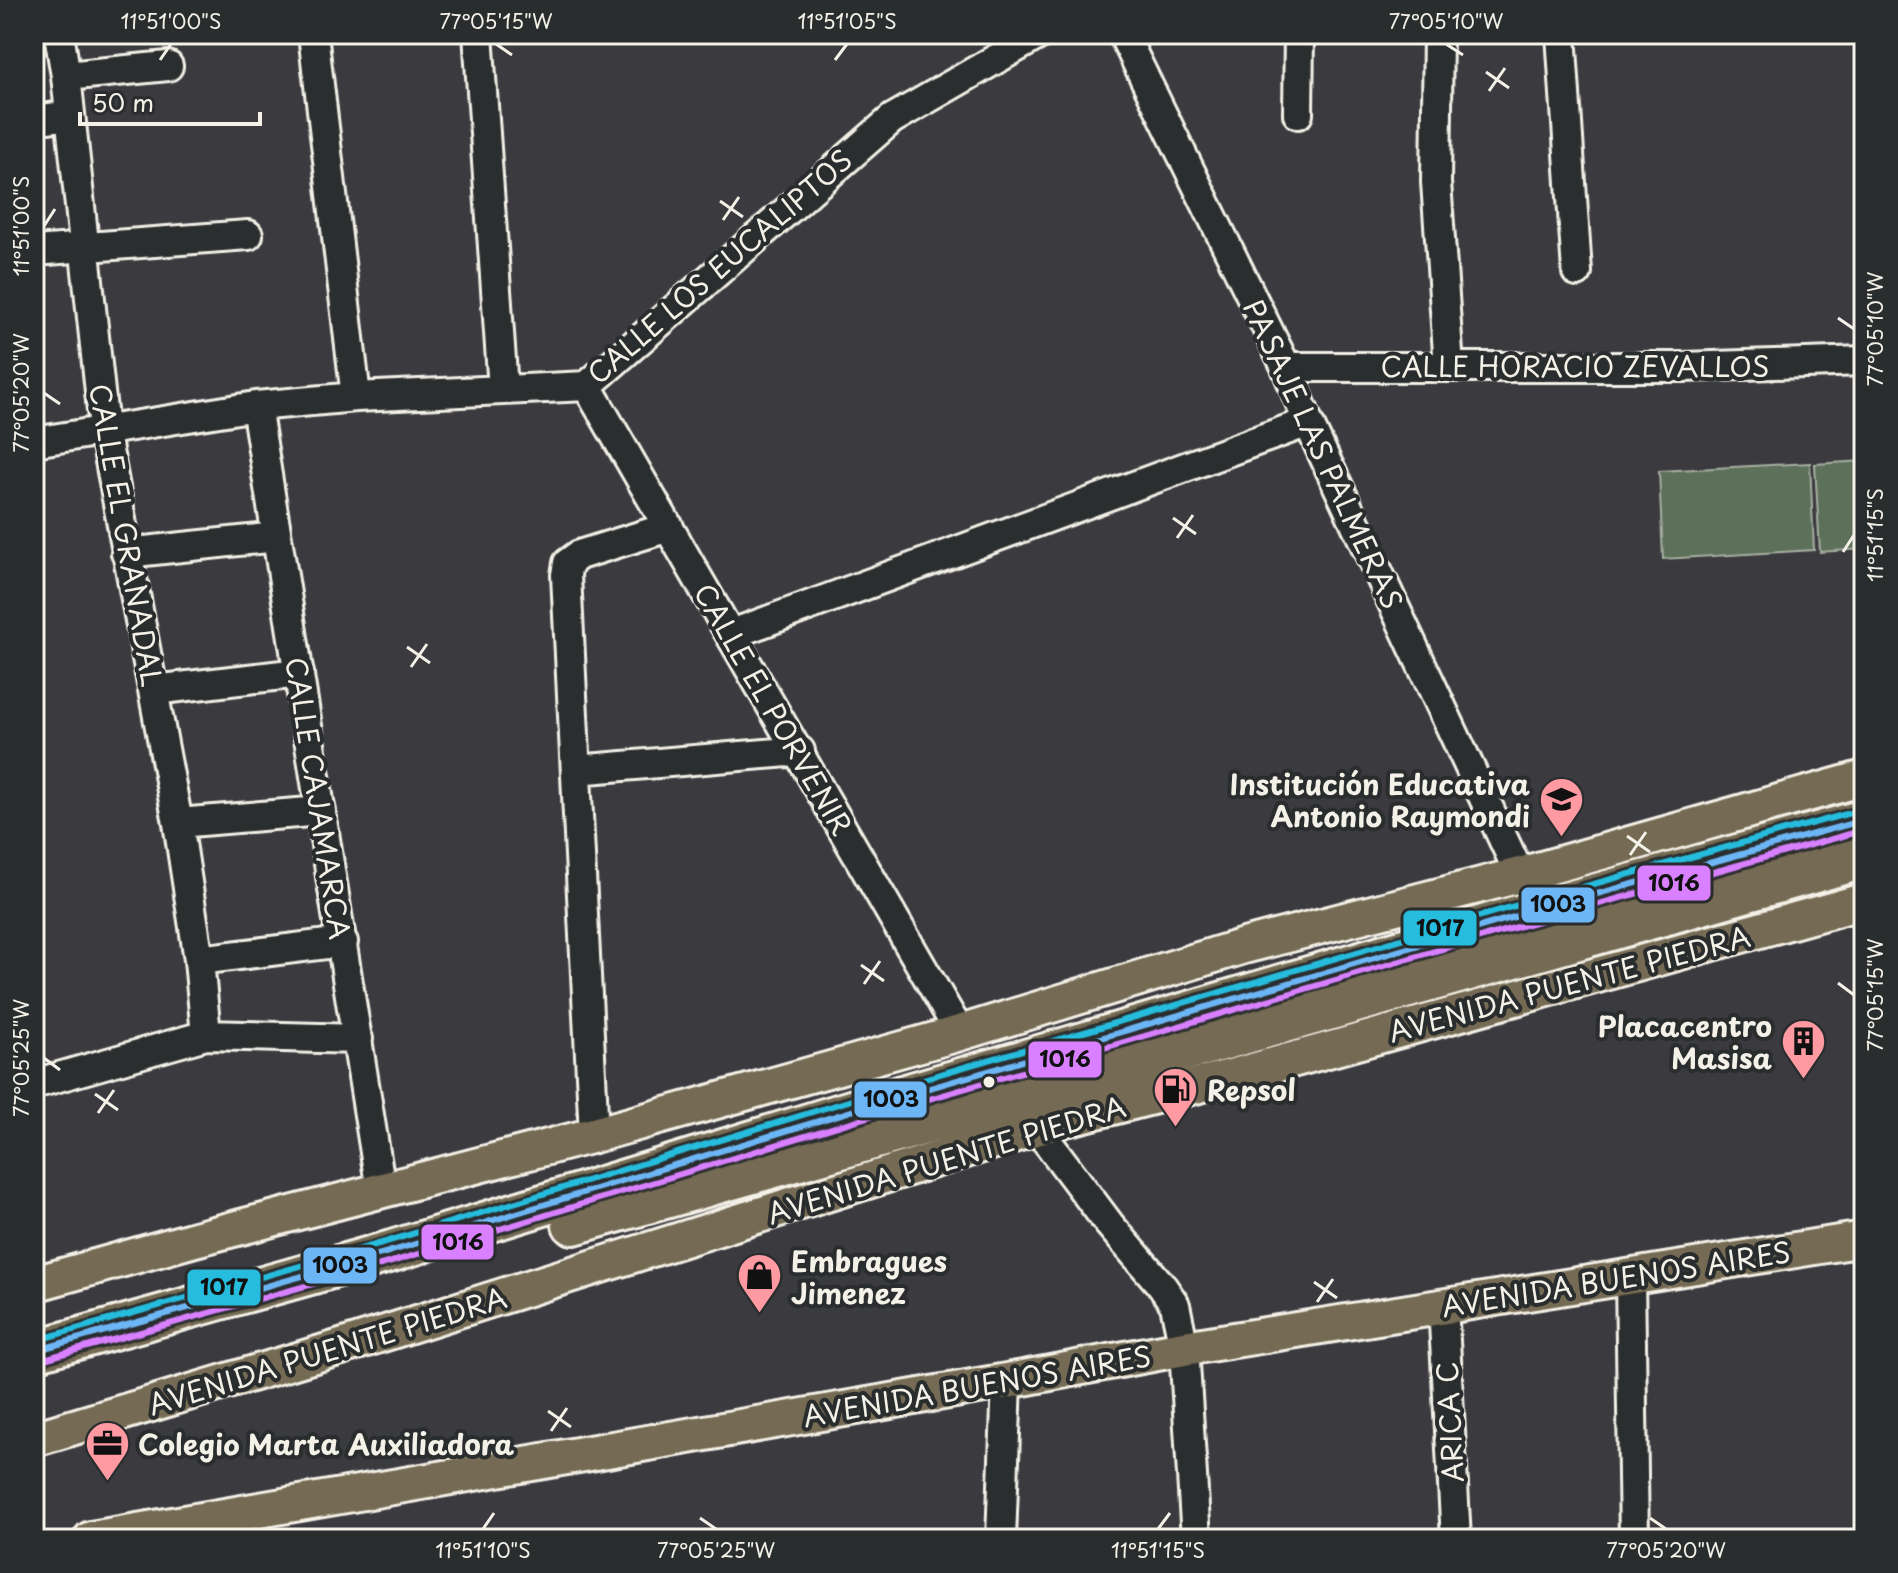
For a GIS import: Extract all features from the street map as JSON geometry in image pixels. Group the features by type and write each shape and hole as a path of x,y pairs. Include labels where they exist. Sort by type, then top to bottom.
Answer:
{"highway":[{"path":"34,1351 392,1251 843,1114 1506,919 1864,820"},
{"path":"34,1377 1028,1113 1864,858"}],"main road":[{"path":"34,1284 594,1135 960,1033 1244,946 1520,875 1864,778"},
{"name":"AVENIDA PUENTE PIEDRA","path":"34,1439 341,1347 1028,1113 1864,901"},
{"name":"AVENIDA BUENOS AIRES","path":"91,1539 214,1528 1184,1348 1864,1239"}],"street":[{"name":"CALLE EL GRANADAL","path":"59,34 104,429 178,823 199,960 206,1035"},
{"path":"313,34 356,397"},
{"path":"478,34 503,389"},
{"name":"CALLE LOS EUCALIPTOS","path":"34,442 256,406 356,397 587,386 892,119 1040,34"},
{"name":"PASAJE LAS PALMERAS","path":"1123,34 1286,367 1308,422 1520,875"},
{"path":"1298,114 1299,34"},
{"path":"1438,34 1436,182 1449,367"},
{"path":"1561,34 1577,272"},
{"path":"66,76 168,66"},
{"path":"34,120 70,115"},
{"path":"34,251 248,235"},
{"name":"CALLE HORACIO ZEVALLOS","path":"1286,367 1683,367 1864,361"},
{"name":"CALLE EL PORVENIR","path":"587,386 960,1033"},
{"name":"CALLE CAJAMARCA","path":"256,406 381,1190"},
{"path":"732,634 1308,422"},
{"path":"594,1135 566,575 568,563 579,555 669,527"},
{"path":"126,553 277,537"},
{"path":"154,690 299,673"},
{"path":"576,770 800,751"},
{"path":"178,823 321,811"},
{"path":"199,960 343,942"},
{"path":"34,1084 206,1035 358,1039"},
{"path":"1028,1113 1109,1224 1175,1305 1184,1348 1196,1539"},
{"path":"1630,1278 1634,1539"},
{"name":"ARICA C","path":"1443,1305 1456,1539"},
{"path":"1001,1539 1007,1381"}],"green space":[{"path":"1864,461 1864,549 1820,552 1815,464"},
{"path":"1810,463 1814,550 1663,559 1659,471"}],"transit line":[{"name":"1017","path":"34,1341 389,1241 855,1099 1518,905 1861,810"},
{"name":"1003","path":"34,1351 392,1251 858,1109 1521,915 1864,820"},
{"name":"1016","path":"37,1361 395,1261 861,1119 1524,925 1864,830"}],"place":[{"name":"Institución Educativa Antonio Raymondi","path":"1561,838"},
{"name":"Placacentro Masisa","path":"1803,1080"},
{"name":"Repsol","path":"1176,1128"},
{"name":"Embragues Jimenez","path":"760,1315"},
{"name":"Colegio Marta Auxiliadora","path":"107,1482"}]}
